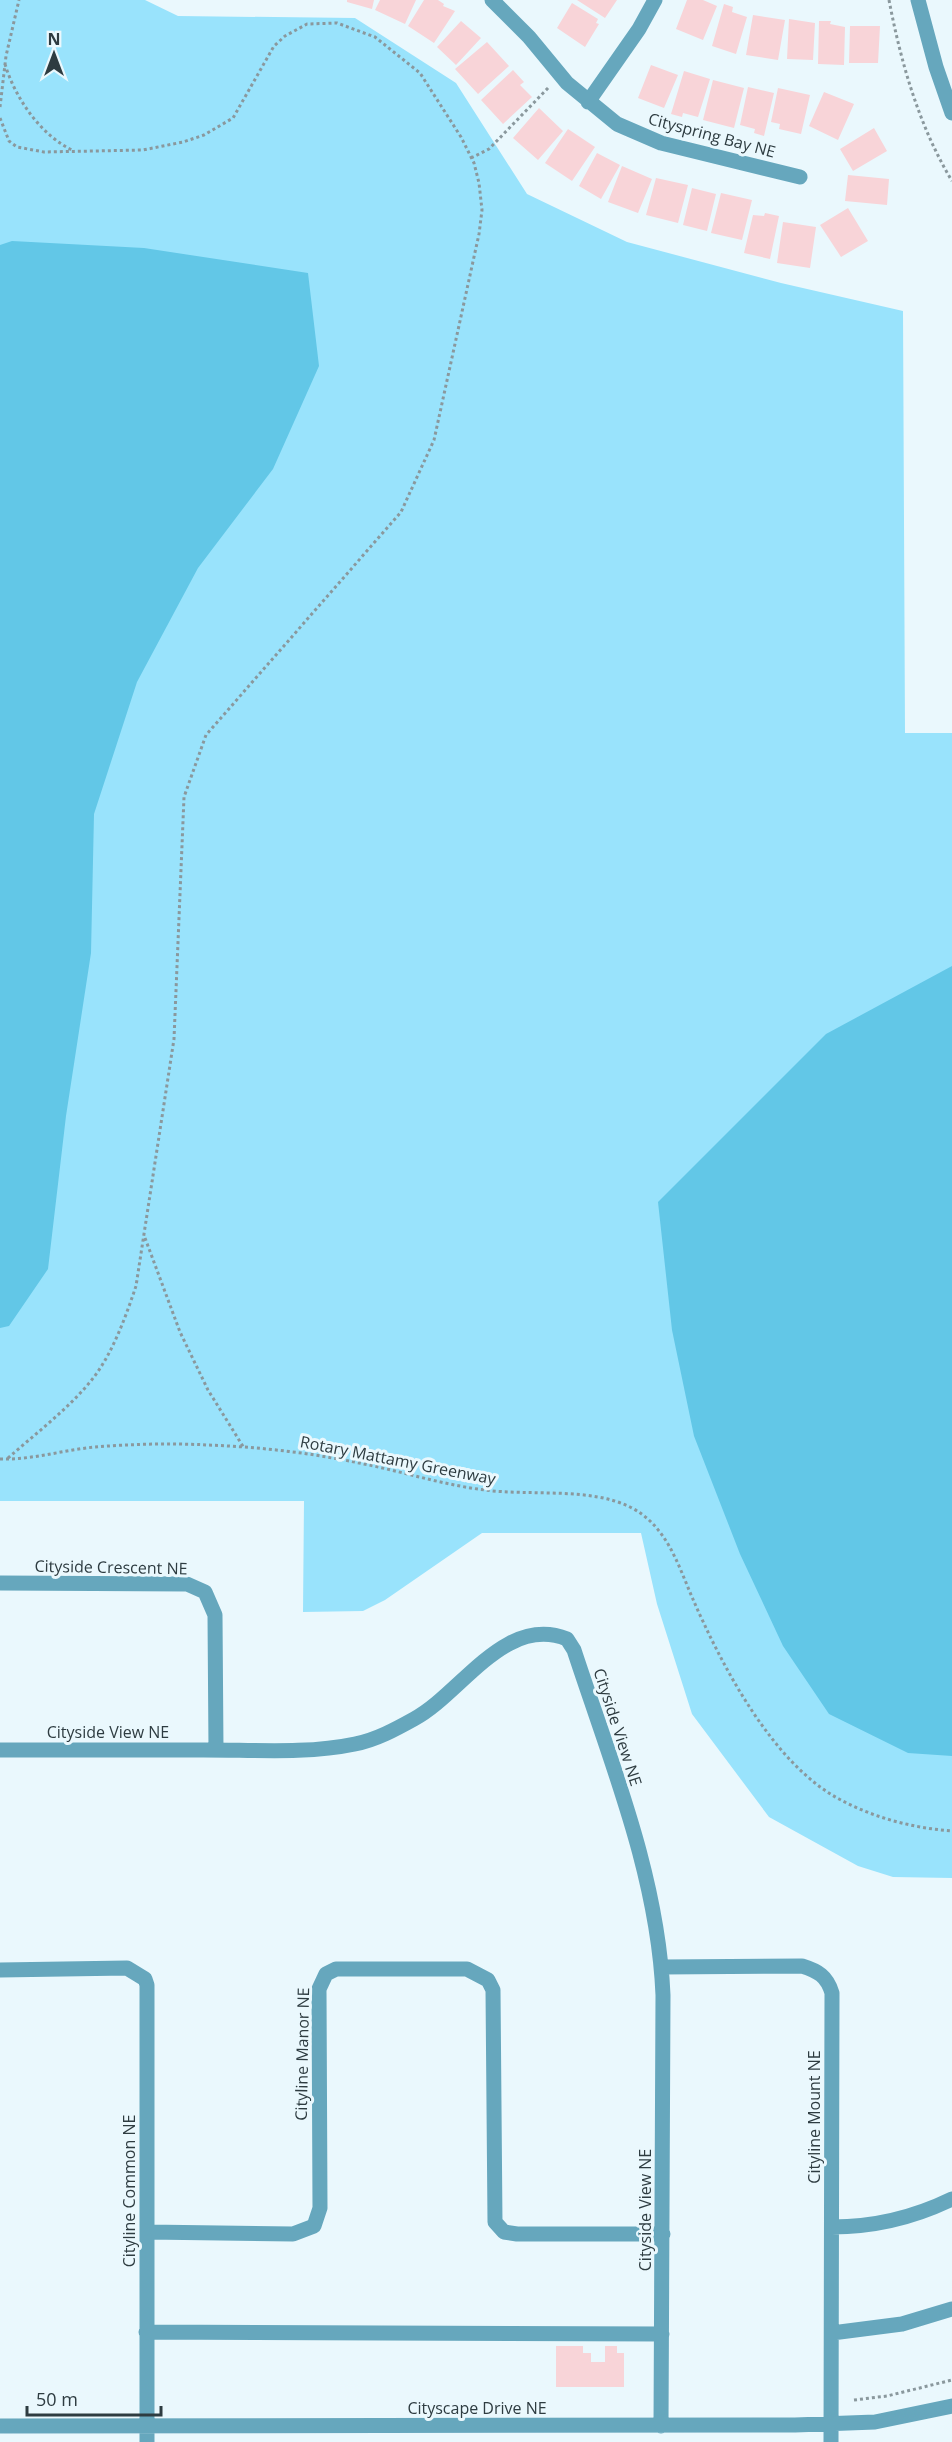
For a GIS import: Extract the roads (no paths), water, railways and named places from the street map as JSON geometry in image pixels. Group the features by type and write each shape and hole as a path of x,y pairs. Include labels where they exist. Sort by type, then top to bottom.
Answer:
{"street":[{"name":"Cityspring Bay NE","path":"492,0 528,37 560,76 588,102 618,124 662,143 800,177"},
{"path":"588,102 639,29 655,0"},
{"path":"918,0 924,28 952,113"},
{"name":"Cityside Crescent NE","path":"0,1583 187,1584 204,1592 211,1601 215,1615 216,1750"},
{"name":"Cityside View NE","path":"0,1750 302,1750 357,1744 379,1736 430,1710 490,1655 523,1638 545,1634 567,1639 574,1650 642,1861 660,1938 662,1967 662,2426"},
{"name":"Cityline Mount NE","path":"662,1967 802,1966 823,1975 829,1982 832,1993 831,2442"},
{"name":"Cityline Common NE","path":"0,1970 127,1968 145,1978 147,1985 147,2442"},
{"name":"Cityline Manor NE","path":"148,2232 293,2234 314,2226 320,2208 319,2001 322,1979 336,1969 467,1969 479,1973 488,1980 494,1990 495,2222 504,2232 517,2234 663,2234"},
{"path":"832,2227 867,2227 902,2219 952,2199"},
{"path":"832,2332 902,2324 952,2309"},
{"path":"146,2332 662,2334"},
{"name":"Cityscape Drive NE","path":"0,2426 832,2424 875,2422 952,2406"}]}
